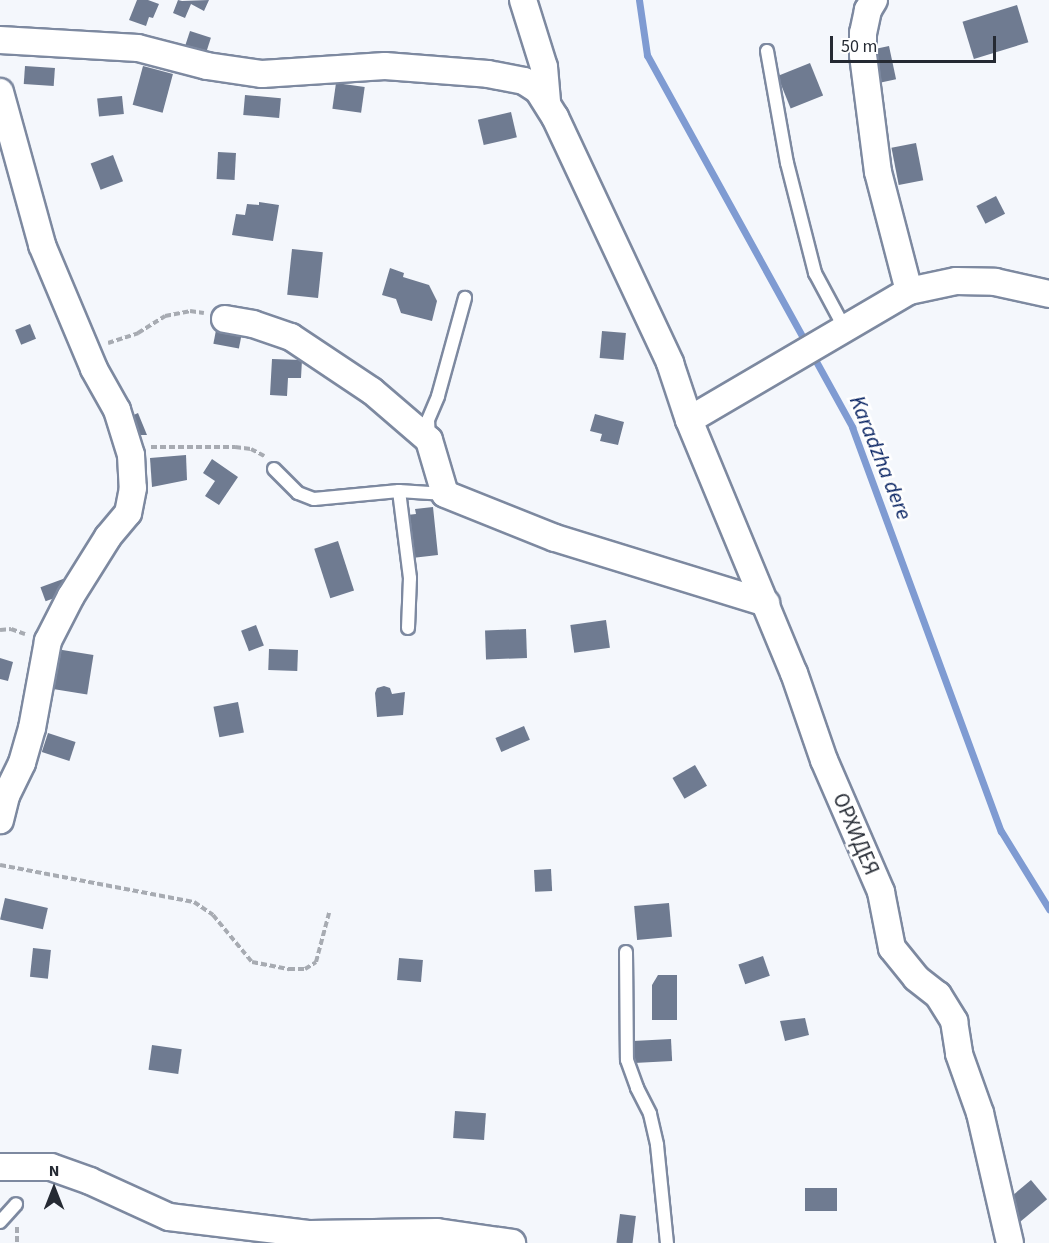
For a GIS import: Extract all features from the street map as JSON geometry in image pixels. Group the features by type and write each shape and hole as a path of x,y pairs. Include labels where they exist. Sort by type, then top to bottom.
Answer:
{"street":[{"path":"523,0 544,68 547,102"},
{"path":"874,0 868,10 863,33 862,55 878,172 909,291"},
{"path":"0,40 138,48 207,66 262,75 385,66 488,74 524,81 538,90 547,102"},
{"path":"0,92 42,245 94,369 117,410 130,451 133,488 128,513 108,537 77,586 48,641 32,728 22,763 6,796 0,820"},
{"name":"ОРХИДЕЯ","path":"547,102 670,363 689,420 794,673 824,760 881,892 892,948 916,978 938,995 954,1021 959,1054 980,1113 1010,1243"},
{"path":"689,420 909,291 956,281 985,282 1049,294"},
{"path":"225,319 253,324 291,337 372,391 429,440 446,494 555,538 766,603"},
{"path":"0,1167 51,1167 90,1181 169,1217 257,1236 437,1232 512,1243"}],"lane":[{"path":"767,51 786,163 815,273 845,328"},
{"path":"429,440 428,420 438,396 465,298"},
{"path":"274,469 298,493 314,499 399,491 446,494"},
{"path":"399,491 410,578 408,628"},
{"path":"626,952 627,1060 650,1114 657,1145 667,1243"},
{"path":"0,1222 16,1204"}],"path":[{"path":"87,349 138,333 165,316 190,311 225,319"},
{"path":"130,451 148,447 197,446 251,449 262,454 274,469"},
{"path":"0,865 194,902 213,915 252,962 289,969 305,969 316,962 329,914"}],"building":[{"path":"137,0 148,0 159,4 153,18 149,17 146,26 129,20"},
{"path":"178,0 209,0 204,11 191,4 185,18 173,13"},
{"path":"1017,5 1028,42 974,59 962,22"},
{"path":"190,31 211,38 204,60 183,53"},
{"path":"889,46 896,79 872,84 865,51"},
{"path":"810,63 823,95 791,109 778,76"},
{"path":"25,66 55,68 54,86 24,84"},
{"path":"143,66 173,74 163,113 133,105"},
{"path":"336,83 365,87 361,113 332,109"},
{"path":"245,95 281,98 279,118 243,115"},
{"path":"122,96 124,114 99,117 97,99"},
{"path":"511,112 517,137 484,145 478,120"},
{"path":"916,143 923,180 899,185 891,148"},
{"path":"218,152 236,153 235,180 217,179"},
{"path":"113,155 123,181 101,190 91,164"},
{"path":"996,196 1005,214 985,224 976,206"},
{"path":"259,202 279,205 273,241 232,235 236,214 245,215 247,204 259,205"},
{"path":"292,249 323,252 318,298 287,295"},
{"path":"390,268 404,273 403,277 429,285 437,301 432,321 401,313 396,299 382,295"},
{"path":"30,324 36,339 21,345 15,330"},
{"path":"217,325 243,330 239,349 213,344"},
{"path":"602,331 626,333 624,360 600,358"},
{"path":"272,359 302,360 301,378 288,378 287,396 270,395"},
{"path":"138,413 147,435 133,435 125,419"},
{"path":"595,414 624,422 618,445 600,441 602,434 590,431"},
{"path":"186,455 187,480 152,487 150,458"},
{"path":"212,459 238,477 219,505 205,496 215,481 203,473"},
{"path":"433,507 438,555 412,558 407,515 416,514 415,509"},
{"path":"338,541 354,590 330,598 314,549"},
{"path":"63,579 68,593 46,601 40,587"},
{"path":"606,620 610,648 574,653 570,625"},
{"path":"256,625 264,646 249,651 241,631"},
{"path":"526,629 527,658 486,659 485,630"},
{"path":"50,648 93,655 87,694 44,688"},
{"path":"269,649 298,650 297,671 268,670"},
{"path":"0,658 13,662 8,681 0,679"},
{"path":"384,686 390,688 392,694 405,692 403,715 377,717 375,693 377,688"},
{"path":"238,702 244,732 219,737 213,707"},
{"path":"524,726 530,740 501,752 495,738"},
{"path":"48,733 76,742 69,761 42,752"},
{"path":"695,765 707,786 684,799 672,778"},
{"path":"551,869 552,891 535,892 534,870"},
{"path":"5,898 48,908 43,929 0,919"},
{"path":"669,903 672,937 637,940 634,906"},
{"path":"33,948 51,950 48,979 30,977"},
{"path":"763,956 770,976 745,984 738,964"},
{"path":"399,958 423,960 421,982 397,980"},
{"path":"658,975 677,975 677,1020 652,1020 652,985"},
{"path":"805,1018 809,1035 785,1041 780,1021"},
{"path":"671,1039 672,1061 634,1063 633,1041"},
{"path":"152,1045 182,1049 178,1074 149,1070"},
{"path":"455,1111 486,1113 484,1140 453,1138"},
{"path":"1031,1180 1047,1199 1020,1222 1004,1202"},
{"path":"805,1188 837,1188 837,1211 805,1211"},
{"path":"620,1214 636,1216 633,1243 616,1243"}],"waterway":[{"name":"Karadzha dere","path":"639,0 647,55 852,427 1001,831 1049,909"}]}
